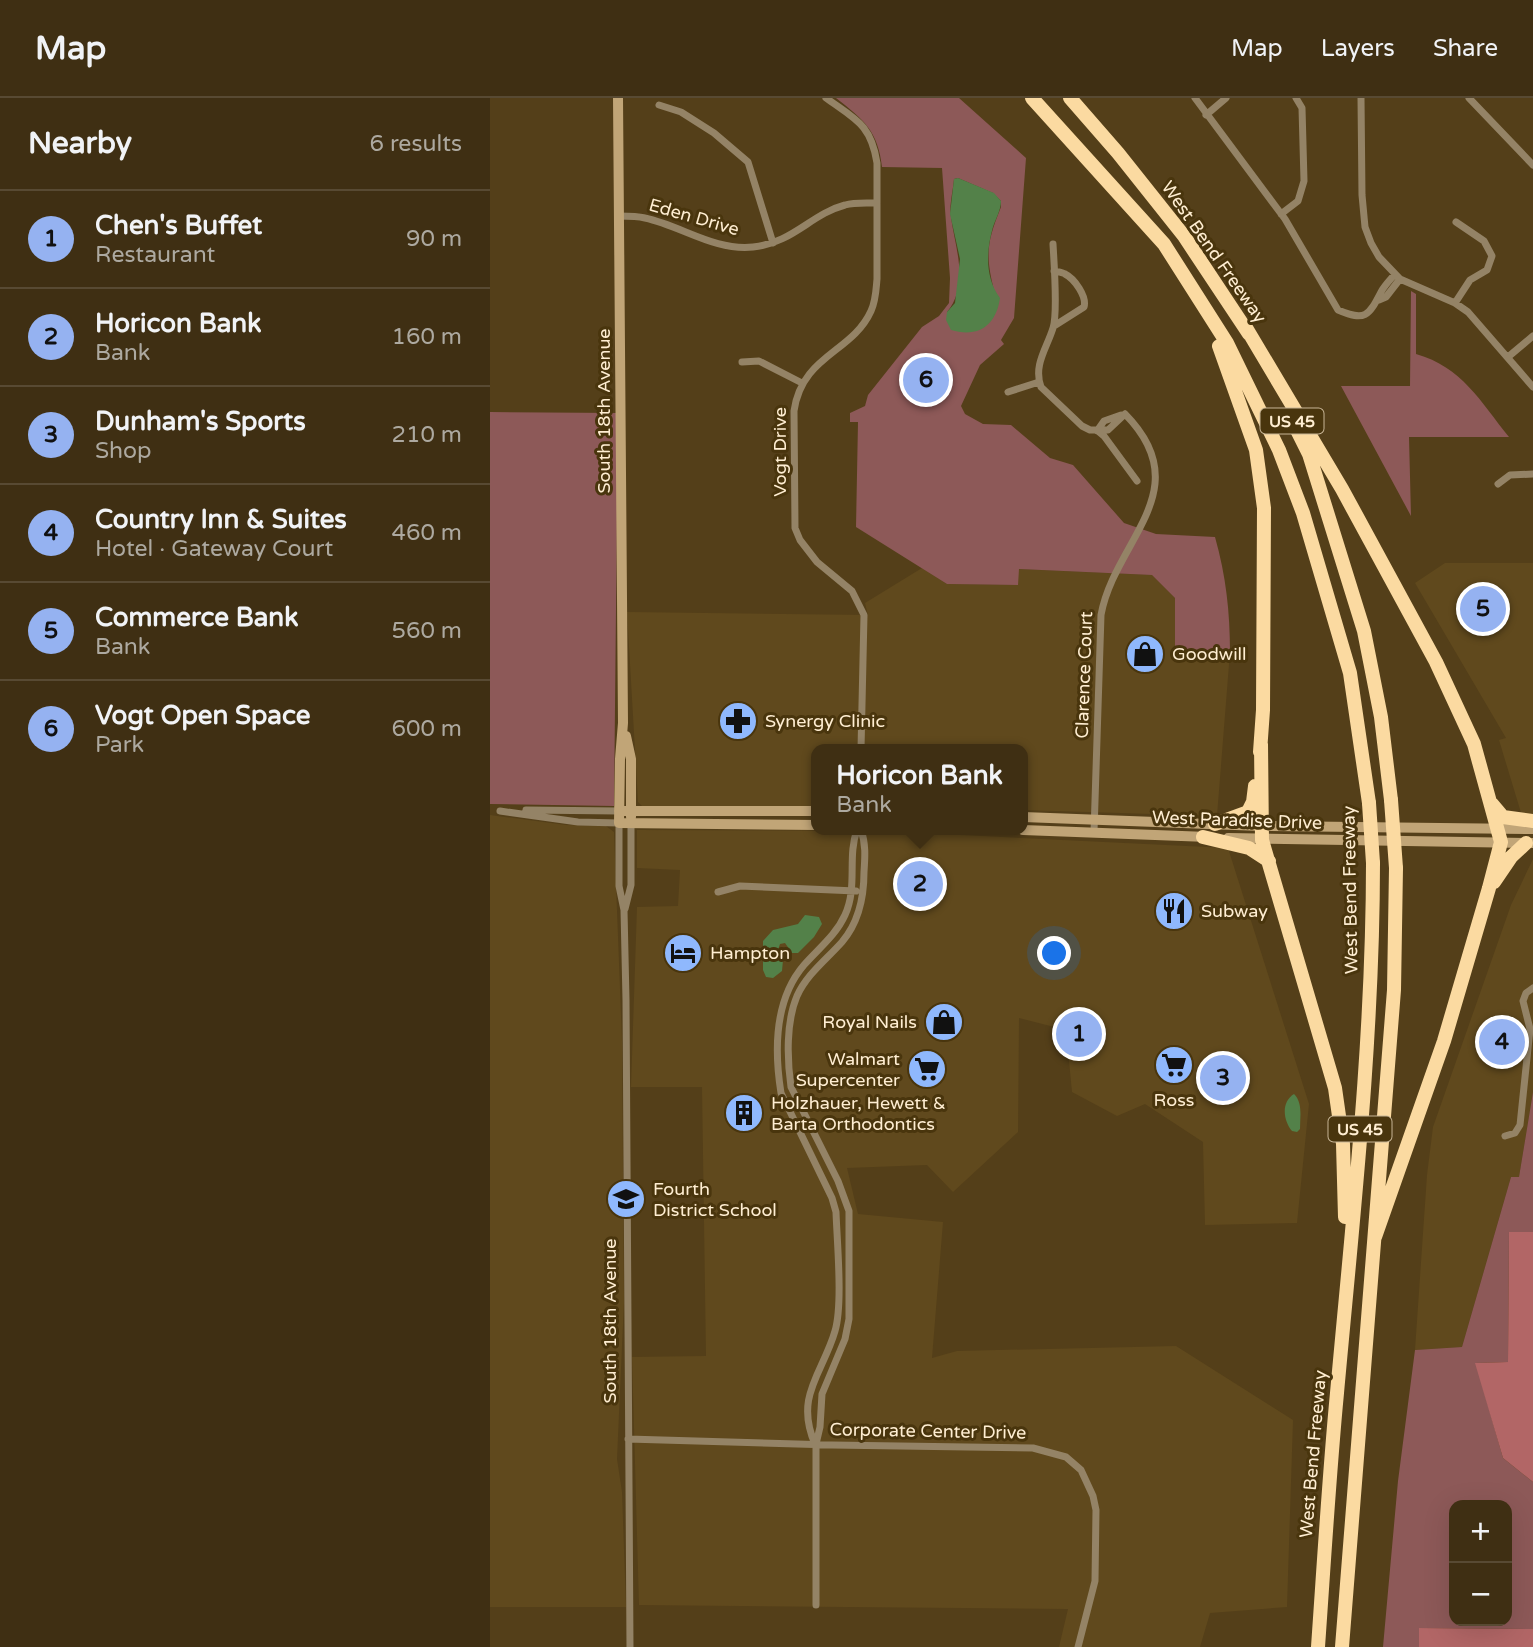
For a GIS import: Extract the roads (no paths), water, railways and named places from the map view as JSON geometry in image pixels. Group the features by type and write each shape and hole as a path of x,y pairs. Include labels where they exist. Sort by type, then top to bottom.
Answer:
{"highway":[{"name":"West Bend Freeway","path":"1032,98 1164,244 1227,343 1279,450 1303,513 1350,673 1369,803 1373,925 1318,1647"},
{"name":"West Bend Freeway","path":"1070,98 1184,236 1245,326 1309,454 1364,631 1381,717 1396,868 1394,990 1342,1647"},
{"path":"1198,300 1221,351 1256,450 1264,508 1262,833 1323,1043 1342,1128 1345,1217 1337,1337 1337,1394"},
{"path":"1245,326 1342,489 1436,662 1475,744 1499,835 1489,888 1444,1041 1375,1237"},
{"path":"1215,824 1242,816 1251,807 1261,744"},
{"path":"1490,802 1503,817 1533,821"},
{"path":"1202,837 1249,848 1269,861"},
{"path":"1489,888 1511,857 1530,843"}],"street":[{"name":"South 18th Avenue","path":"618,98 623,723 631,759 625,811 619,823 619,886 624,910 630,1647"},
{"path":"741,362 759,361 802,383 812,369 850,338 871,312 877,279 874,145 863,125 826,98"},
{"path":"1195,98 1281,214 1339,310 1355,316 1363,315 1371,310 1379,300 1380,293 1397,277"},
{"path":"1206,115 1226,98"},
{"path":"1281,214 1298,201 1304,181 1302,108 1296,98"},
{"path":"1361,98 1365,227 1379,257 1397,277 1455,303 1468,312 1533,387"},
{"path":"1469,98 1533,165"},
{"path":"659,105 681,112 713,133 748,162 773,243"},
{"name":"Eden Drive","path":"619,216 646,218 736,248 773,243 790,237 843,205 877,203"},
{"path":"1455,303 1470,280 1487,270 1492,256 1484,241 1456,222"},
{"path":"1053,244 1054,326 1042,352 1039,382 1082,426 1104,436 1137,481"},
{"path":"1054,271 1067,275 1086,303 1054,326"},
{"path":"1508,357 1533,336"},
{"path":"1008,392 1039,382"},
{"name":"Vogt Drive","path":"802,383 794,411 795,528 800,540 817,562 852,591 864,615 861,744"},
{"name":"Clarence Court","path":"1094,832 1101,615 1104,598 1142,524 1155,486 1153,461 1148,447 1125,414 1104,421 1097,431"},
{"path":"1498,484 1510,475 1533,474"},
{"path":"490,810 811,811"},
{"path":"500,810 578,822 811,825"},
{"name":"South 18th Avenue","path":"624,910 631,885 631,823 625,811"},
{"name":"West Paradise Drive","path":"1028,817 1215,824 1262,833"},
{"name":"West Paradise Drive","path":"1028,830 1202,837 1262,833 1499,835 1533,829"},
{"path":"816,1444 808,1428 810,1395 818,1369 836,1330 836,1212 832,1198 781,1093 779,1017 792,980 833,934 845,916 853,890 853,840 856,835"},
{"path":"816,1605 816,1444 822,1394 845,1339 849,1319 849,1212 838,1181 791,1087 791,1017 797,995 810,975 844,940 858,915 863,892 865,841 862,835"},
{"name":"West Paradise Drive","path":"1499,835 1530,843"},
{"path":"718,892 740,886 863,892"},
{"path":"1506,1136 1515,1133 1520,1125 1530,1029 1523,1001 1526,993 1533,988"},
{"name":"Corporate Center Drive","path":"628,1439 1033,1448 1066,1457 1080,1470 1093,1496 1096,1510 1095,1580 1078,1647"}],"place":[{"name":"Vogt Open Space","path":"926,380"},
{"name":"Commerce Bank","path":"1483,609"},
{"name":"Goodwill","path":"1145,654"},
{"name":"Synergy Clinic","path":"738,721"},
{"name":"Horicon Bank","path":"920,884"},
{"name":"Subway","path":"1174,911"},
{"name":"Hampton","path":"683,953"},
{"name":"Royal Nails","path":"944,1022"},
{"name":"Chen's Buffet","path":"1079,1034"},
{"name":"Country Inn & Suites","path":"1502,1042"},
{"name":"Ross","path":"1174,1065"},
{"name":"Walmart Supercenter","path":"927,1069"},
{"name":"Dunham's Sports","path":"1223,1078"},
{"name":"Holzhauer, Hewett & Barta Orthodontics","path":"744,1113"},
{"name":"Fourth District School","path":"626,1199"}]}
